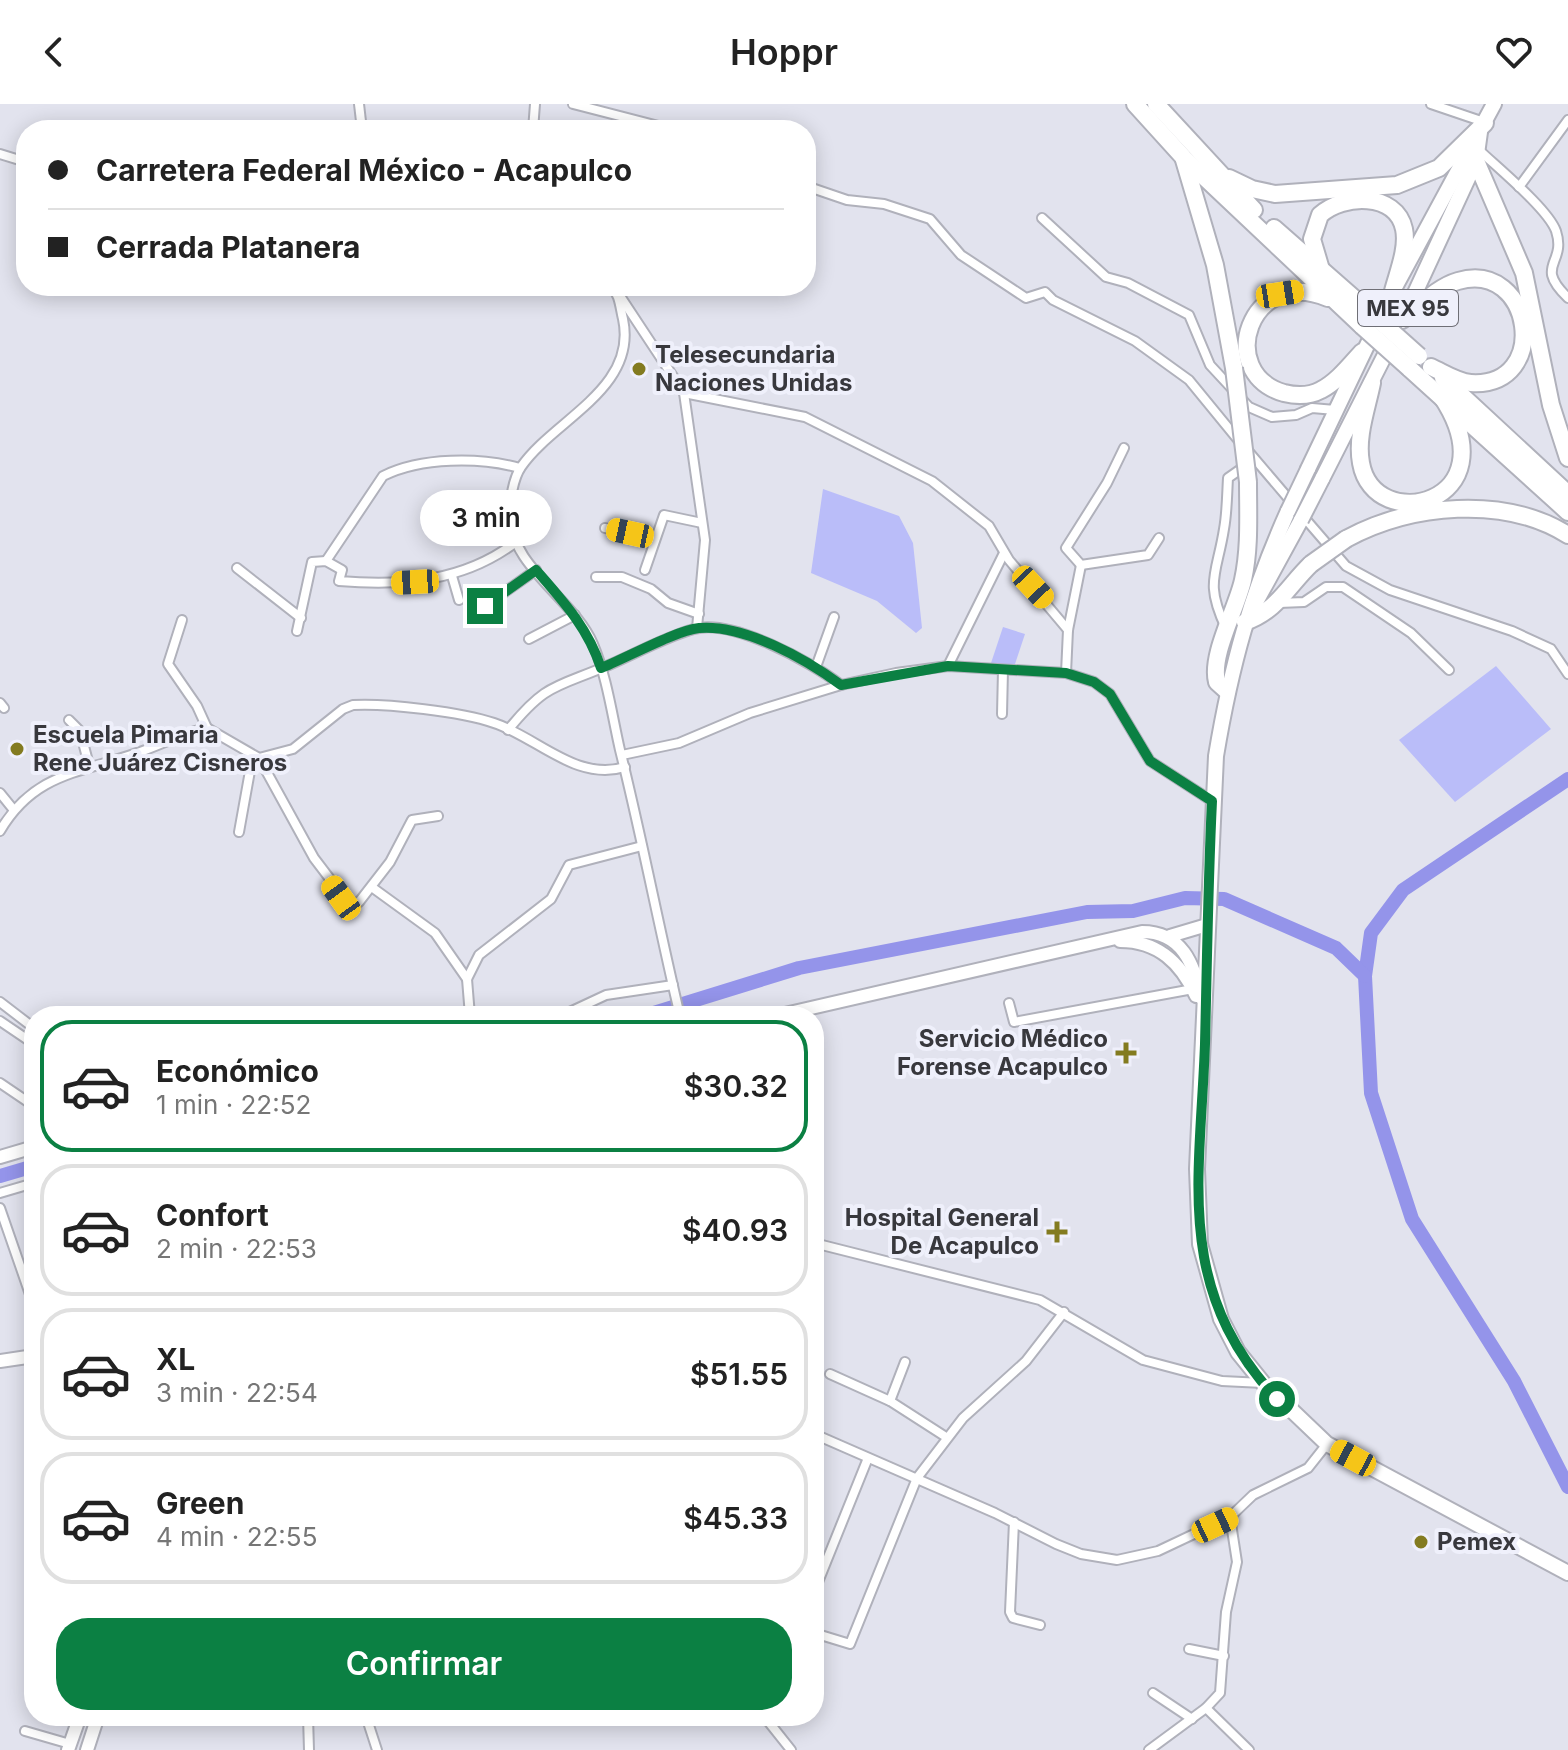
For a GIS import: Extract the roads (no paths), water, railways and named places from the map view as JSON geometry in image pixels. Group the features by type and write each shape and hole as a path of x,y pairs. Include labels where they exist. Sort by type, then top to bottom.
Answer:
{"highway":[{"path":"1135,104 1184,158 1338,303"},
{"path":"1156,104 1214,169 1322,271 1367,320 1568,494"},
{"path":"1214,169 1252,189 1275,194 1387,187 1415,180 1439,168 1482,127"},
{"path":"1477,156 1524,273 1551,405 1568,458"},
{"path":"1184,158 1215,265 1234,368 1248,482 1249,538 1243,581 1216,676 1227,691"},
{"path":"1322,271 1312,239 1320,215 1342,203 1377,201 1396,213 1404,231 1393,291"},
{"path":"1402,320 1444,287 1463,280 1492,283 1506,292 1518,306 1524,322 1524,344 1514,365 1503,375 1472,383 1420,364"},
{"path":"1362,352 1321,390 1304,396 1270,388 1255,374 1250,362 1248,330 1265,302 1280,294 1299,291 1314,292 1367,320"},
{"path":"1372,383 1359,448 1361,466 1369,482 1381,494 1398,502 1415,503 1432,499 1447,489 1458,475 1463,458 1462,441 1457,420 1420,364"},
{"path":"1442,397 1568,512"},
{"path":"1246,618 1267,613 1311,564 1346,539 1425,511 1511,511 1568,535"}],"main road":[{"name":"MEX 95","path":"1494,104 1469,144 1362,352 1288,511 1246,618 1227,691 1212,801 1208,876 1206,1014 1197,1169 1200,1244 1221,1319 1238,1352 1263,1383 1327,1444 1568,1573"},
{"name":"MEX 95","path":"1246,618 1270,581 1372,383 1477,156 1482,127"},
{"path":"819,1006 1142,932 1170,936 1207,920"},
{"path":"1170,936 1188,957 1206,1014"},
{"path":"1097,942 1139,942 1165,952 1193,989 1206,1014"},
{"path":"3,1153 24,1149"},
{"path":"0,1361 24,1357"},
{"path":"69,1747 76,1726"},
{"path":"87,1750 95,1726"}],"street":[{"path":"573,104 635,120"},
{"path":"1431,104 1482,127"},
{"path":"1519,187 1568,120"},
{"path":"1477,156 1519,187 1555,229 1558,248 1550,273 1552,282 1568,298"},
{"path":"816,189 847,200 884,204 930,219 961,255 1008,288 1026,298 1045,292 1053,300 1135,341 1189,380 1346,566 1390,590 1512,631 1551,649 1568,674"},
{"path":"1042,218 1106,277 1128,283 1189,315 1210,365 1249,407 1272,417 1296,415 1312,408 1335,410"},
{"path":"616,296 624,326 618,362 585,407 520,468 510,513 516,542 593,642 625,767 678,1006"},
{"path":"619,296 684,393 704,552 697,628"},
{"path":"684,393 805,417 932,481 989,526 1004,553 1068,630"},
{"path":"1081,565 1066,548 1107,483 1124,448"},
{"path":"1227,630 1218,611 1212,574 1224,531 1228,478 1256,461"},
{"path":"326,561 383,476 398,468 461,462 520,468"},
{"path":"645,570 664,515 702,523"},
{"path":"605,528 655,539"},
{"path":"1081,565 1148,555 1159,538"},
{"path":"297,631 308,568 312,562 326,561 342,570 339,581 382,584 452,576 493,560 516,542"},
{"path":"948,666 1004,553"},
{"path":"1066,673 1068,630 1081,565"},
{"path":"237,568 301,618"},
{"path":"485,606 536,570"},
{"path":"452,576 459,600"},
{"path":"596,577 622,577 651,589 668,603 699,614"},
{"path":"1278,603 1304,602 1326,587 1343,587 1411,633 1449,670"},
{"path":"529,639 575,615"},
{"path":"816,667 834,617"},
{"path":"182,620 168,664 197,706 207,728 259,758 314,858 341,898 354,905 373,888 412,820 438,816"},
{"path":"508,730 535,698 563,681 697,628 768,643 816,667 841,685"},
{"path":"622,755 679,743 750,713 841,685 948,666 1066,673 1094,682 1110,694 1150,761 1212,801"},
{"path":"1002,714 1003,670"},
{"path":"239,832 250,771 259,758 293,749 343,709 353,705 493,722 577,765 597,769 625,767"},
{"path":"69,720 80,731 89,765"},
{"path":"0,831 13,809 64,773 134,754 183,733 207,728"},
{"path":"0,793 13,809"},
{"path":"467,979 479,955 551,899 569,865 642,846"},
{"path":"373,888 435,933 467,979 469,1006"},
{"path":"582,1006 606,995 673,988"},
{"path":"1009,1003 1014,1022 1193,989"},
{"path":"0,1002 24,1020"},
{"path":"0,1021 24,1037"},
{"path":"0,1083 24,1099"},
{"path":"0,1193 24,1186"},
{"path":"0,1208 24,1275"},
{"path":"824,1245 1040,1300 1143,1360 1222,1381 1263,1383"},
{"path":"824,1636 850,1644 917,1478 946,1437 1026,1361 1064,1312"},
{"path":"890,1401 905,1362"},
{"path":"830,1374 890,1401 946,1437"},
{"path":"824,1438 1081,1554 1117,1560 1158,1551 1230,1517 1253,1495 1308,1468 1327,1444"},
{"path":"824,1567 868,1458"},
{"path":"1149,1750 1206,1708 1220,1693 1229,1591 1237,1562 1230,1517"},
{"path":"1014,1522 1010,1612 1013,1618 1040,1625"},
{"path":"1189,1649 1224,1656"},
{"path":"1153,1693 1192,1719"},
{"path":"1206,1708 1249,1750"},
{"path":"308,1726 309,1750"},
{"path":"369,1726 377,1750"},
{"path":"772,1726 791,1750"},
{"path":"25,1731 69,1747"}],"waterway":[{"path":"1568,779 1403,890 1371,933 1365,976 1371,1093 1412,1219 1514,1381 1568,1487"},
{"path":"676,1006 799,968 1087,912 1133,911 1185,898 1224,899 1336,948 1365,976"},
{"path":"0,1176 24,1169"}],"place":[{"name":"Telesecundaria Naciones Unidas","path":"639,369"},
{"name":"Escuela Pimaria Rene Juárez Cisneros","path":"17,749"},
{"name":"Servicio Médico Forense Acapulco","path":"1126,1053"},
{"name":"Hospital General De Acapulco","path":"1057,1232"},
{"name":"Pemex","path":"1421,1542"}]}
